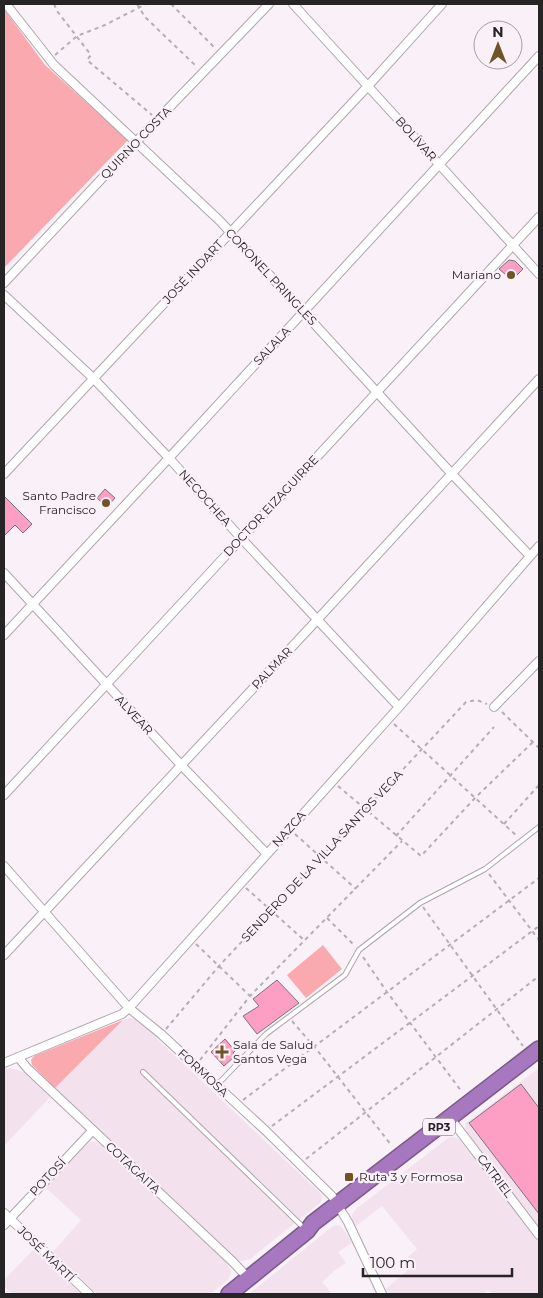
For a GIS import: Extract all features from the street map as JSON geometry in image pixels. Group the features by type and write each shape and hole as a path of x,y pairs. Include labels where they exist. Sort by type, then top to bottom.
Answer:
{"highway":[{"name":"RP3","path":"229,1294 307,1231 313,1223 337,1204 535,1052"}],"street":[{"name":"CORONEL PRINGLES","path":"6,4 61,72 230,232 451,473 530,556"},
{"name":"QUIRNO COSTA","path":"4,283 269,4"},
{"name":"BOLÍVAR","path":"293,4 539,274"},
{"name":"JOSÉ INDART","path":"4,474 368,86 442,4"},
{"name":"SALALA","path":"4,635 539,56"},
{"name":"DOCTOR EIZAGUIRRE","path":"4,794 539,217"},
{"name":"NECOCHEA","path":"4,295 94,378 317,620 400,707"},
{"name":"PALMAR","path":"4,955 539,379"},
{"name":"NAZCA","path":"4,1063 122,1014 129,1008 400,707 538,548"},
{"name":"ALVEAR","path":"4,573 181,765 267,854"},
{"path":"494,707 539,661"},
{"name":"FORMOSA","path":"4,866 129,1008 162,1034 325,1188 348,1222 382,1294"},
{"name":"COTAGAITA","path":"18,1057 28,1069 249,1279"},
{"name":"CATRIEL","path":"450,1118 539,1235"},
{"name":"POTOSÍ","path":"6,1219 92,1130"},
{"name":"JOSÉ MARTÍ","path":"6,1219 89,1294"}],"lane":[{"path":"216,1085 266,1034 345,974 359,950 420,903 485,869 539,827"},
{"path":"143,1072 307,1231"}],"path":[{"path":"54,4 57,11 91,55 87,60 158,120"},
{"path":"137,4 145,17 197,67"},
{"path":"50,59 77,36 105,25 146,4"},
{"path":"171,4 221,54"},
{"name":"SENDERO DE LA VILLA SANTOS VEGA","path":"162,1034 219,966 466,702 477,700 494,707"},
{"path":"494,707 504,713 539,748"},
{"path":"388,719 522,841"},
{"path":"396,836 494,727"},
{"path":"332,781 421,856 533,742"},
{"path":"504,824 539,785"},
{"path":"289,829 356,889"},
{"path":"195,1066 250,996 402,841"},
{"path":"485,869 539,940"},
{"path":"237,1104 539,878"},
{"path":"241,883 305,941"},
{"path":"420,903 497,1010 535,1052"},
{"path":"327,918 359,950 387,992 470,1102"},
{"path":"266,1131 539,926"},
{"path":"191,939 250,996"},
{"path":"300,1164 539,976"},
{"path":"288,1017 400,1156"}],"shaded area":[{"path":"4,9 45,65 128,140 4,268"},
{"path":"323,945 342,969 306,998 287,975"},
{"path":"130,1018 137,1020 320,1193 322,1197 321,1202 250,1259 241,1261 233,1257 55,1088 123,1020"},
{"path":"123,1020 55,1088 32,1065 31,1060 34,1056"},
{"path":"10,1068 23,1072 50,1097 4,1146 4,1069"},
{"path":"539,1068 539,1227 466,1133 465,1128 466,1123"},
{"path":"448,1138 458,1138 539,1241 539,1294 492,1294 488,1290 483,1294 389,1294 386,1289 414,1265 408,1257 417,1249 382,1206 356,1226 352,1215 355,1210"},
{"path":"93,1141 98,1143 226,1262 231,1272 228,1280 210,1294 97,1294 53,1252 81,1220 45,1187 88,1143"},
{"path":"333,1226 342,1227 352,1243 338,1252 346,1263 322,1282 332,1294 249,1294"},
{"path":"34,1249 81,1294 12,1294 4,1286 4,1280"}],"building":[{"name":"Mariano","path":"509,260 515,261 523,269 512,280 499,269"},
{"name":"Santo Padre Francisco","path":"105,489 115,498 107,507 97,498"},
{"path":"4,496 32,524 23,533 15,525 4,536"},
{"path":"277,980 299,1003 257,1034 243,1016 259,1006 253,999"},
{"name":"Sala de Salud Santos Vega","path":"225,1039 235,1051 233,1053 235,1056 224,1066 211,1052"},
{"path":"521,1084 539,1108 539,1214 469,1123"}],"place":[{"name":"Mariano","path":"511,275"},
{"name":"Santo Padre Francisco","path":"106,503"},
{"name":"Sala de Salud Santos Vega","path":"222,1052"},
{"name":"Ruta 3 y Formosa","path":"349,1177"}]}
